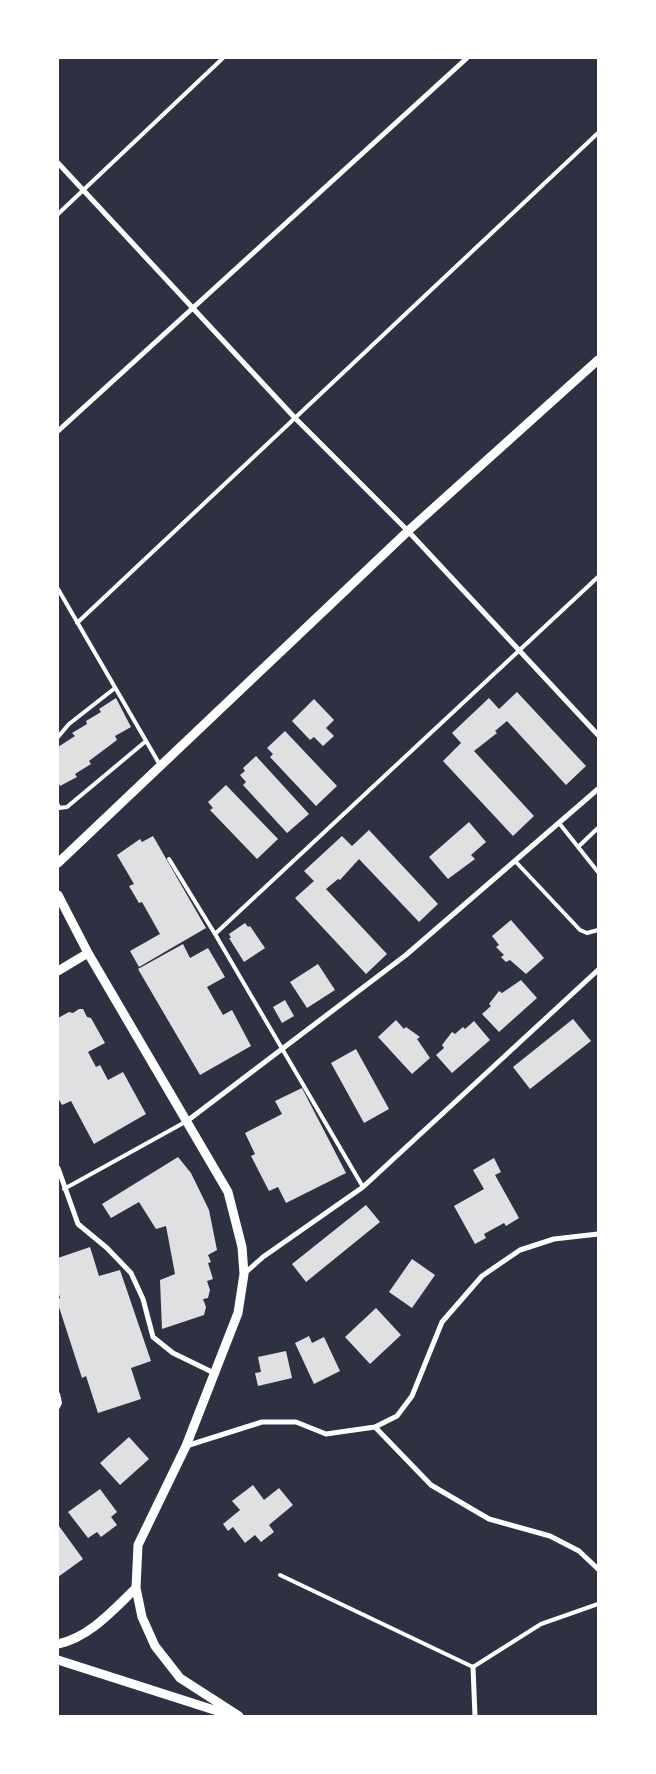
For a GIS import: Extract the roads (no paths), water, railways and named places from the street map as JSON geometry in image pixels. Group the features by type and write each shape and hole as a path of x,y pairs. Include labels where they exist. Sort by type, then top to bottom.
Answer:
{"street":[{"path":"58,430 467,58"},
{"path":"58,163 295,418 408,531 598,735"},
{"path":"58,863 408,531 598,360"},
{"path":"186,1121 406,955 598,789"},
{"path":"58,895 88,953 228,1192 242,1247 244,1274 238,1313 186,1446 138,1545 136,1588 142,1617 155,1646 180,1678 239,1716"},
{"path":"58,970 88,953"},
{"path":"244,1274 263,1256 363,1187 598,970"},
{"path":"58,1168 78,1224 107,1248 131,1273 143,1299 153,1337 174,1353 214,1373"},
{"path":"186,1446 262,1422 296,1422 326,1434 375,1427 397,1416 412,1396 442,1322 482,1276 520,1250 554,1239 598,1234"},
{"path":"375,1427 431,1485 489,1519 550,1536 579,1551 598,1569"},
{"path":"58,1644 69,1641 94,1628 136,1588"},
{"path":"58,1660 233,1716"},
{"path":"473,1667 475,1716"}],"lane":[{"path":"58,214 223,58"},
{"path":"77,623 598,133"},
{"path":"216,934 598,578"},
{"path":"58,589 160,765"},
{"path":"58,737 69,724 115,688"},
{"path":"58,805 59,808 67,807 146,742"},
{"path":"559,823 598,872"},
{"path":"578,847 598,828"},
{"path":"169,859 216,934 363,1187"},
{"path":"515,861 580,930 587,933 598,930"},
{"path":"64,1189 186,1121"},
{"path":"58,1394 60,1403 58,1407"},
{"path":"280,1575 473,1667 541,1624 598,1604"}]}
